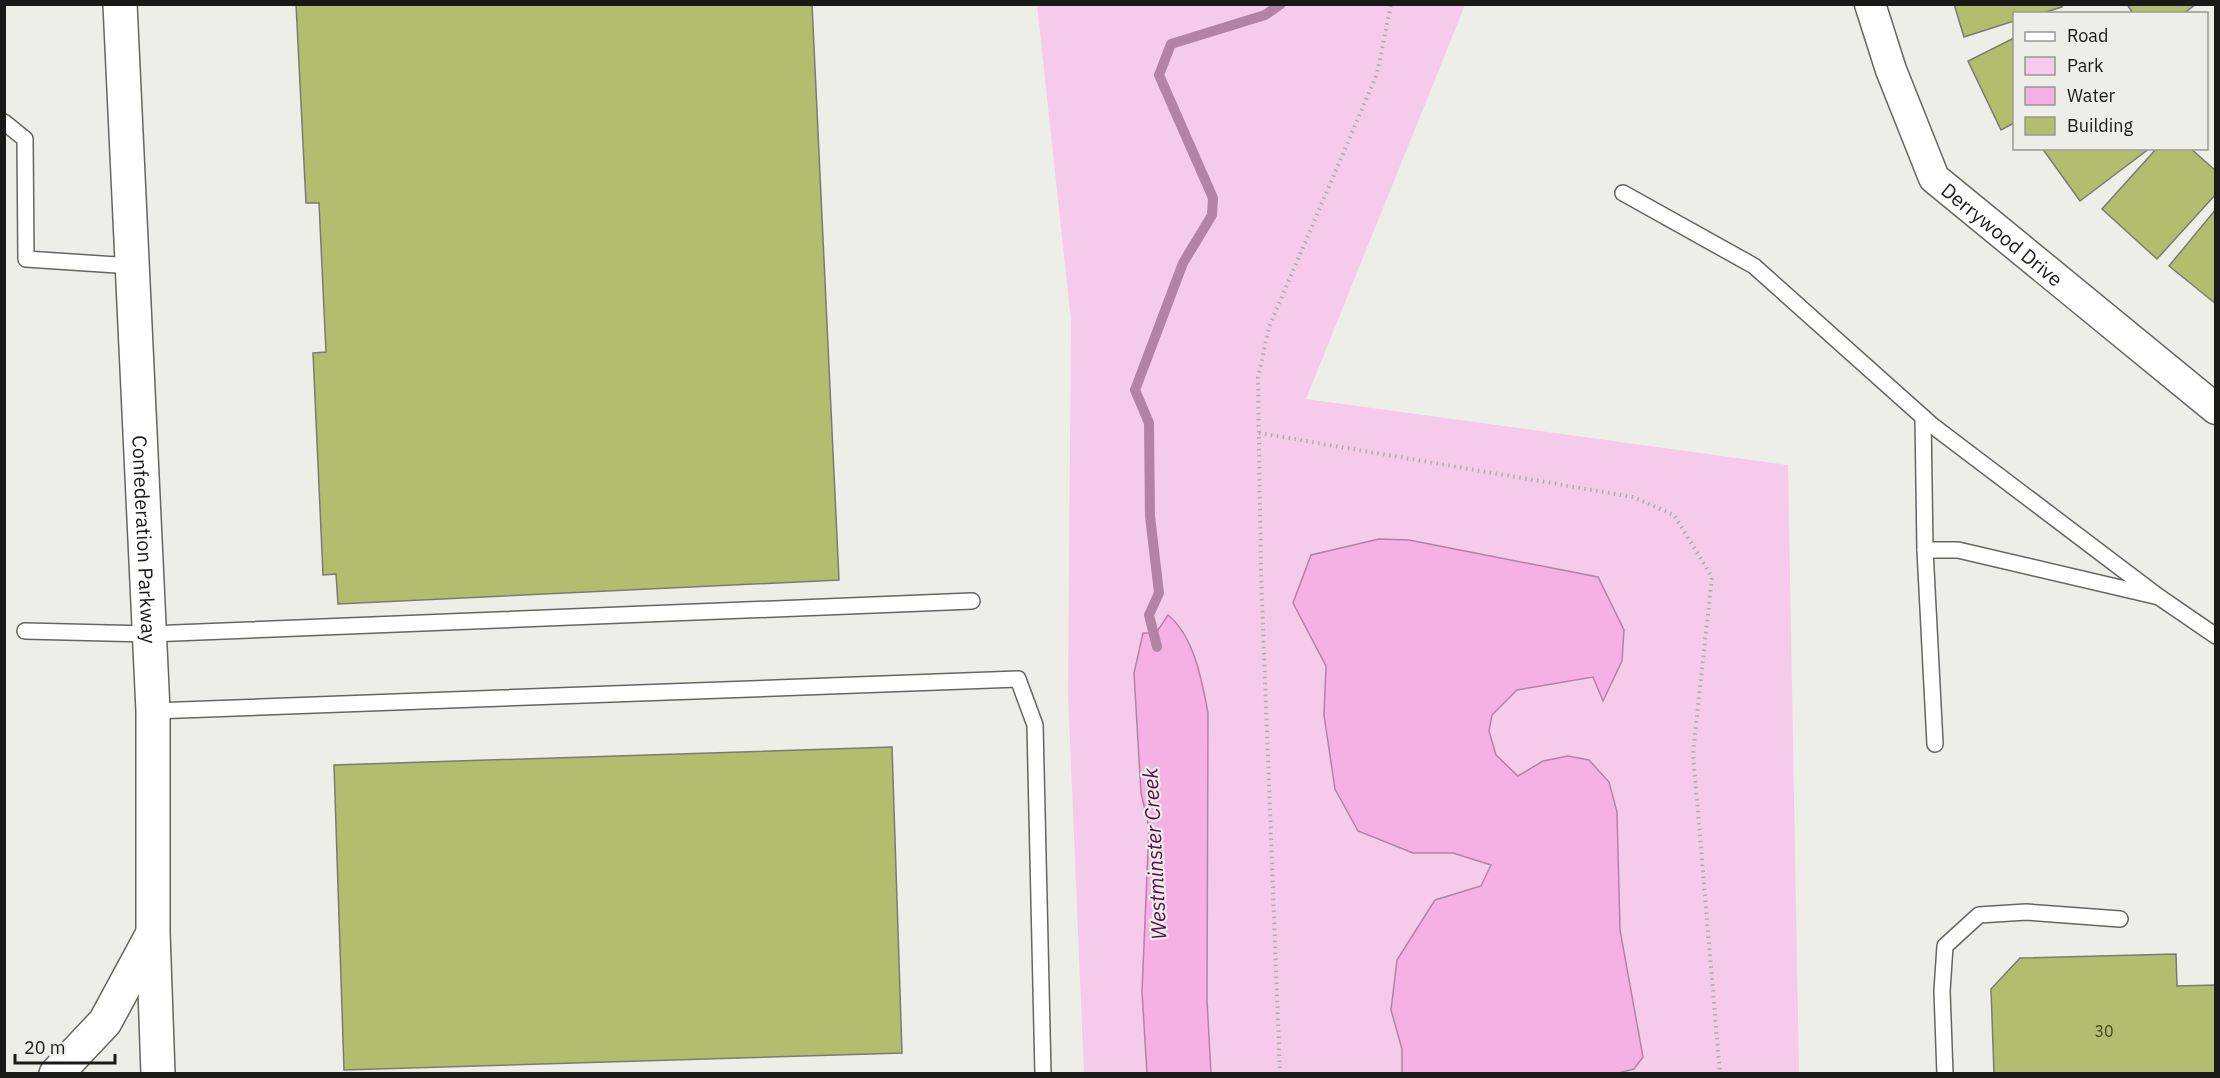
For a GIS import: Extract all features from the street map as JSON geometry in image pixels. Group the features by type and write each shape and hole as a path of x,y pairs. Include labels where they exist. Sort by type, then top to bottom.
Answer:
{"street":[{"name":"Confederation Parkway","path":"120,4 153,711 153,933 158,1074"},
{"name":"Derrywood Drive","path":"1870,4 1891,70 1934,178 2216,409"},
{"path":"56,1074 105,1022 153,933"}],"lane":[{"path":"4,122 26,139 26,258 132,266"},
{"path":"1623,193 1754,266 1923,417 2159,597 2216,636"},
{"path":"1923,417 1925,550 1935,744"},
{"path":"1925,550 1958,550 2159,597"},
{"path":"25,631 149,634 972,601"},
{"path":"153,711 1018,679 1035,725 1043,1074"},
{"path":"1945,1074 1942,991 1945,946 1979,915 2026,912 2120,919"}],"path":[{"path":"1280,1074 1258,378 1269,327 1377,74 1391,4"},
{"path":"1259,433 1633,497 1674,515 1712,577 1694,753 1720,1074"}],"green space":[{"path":"1037,5 1465,5 1306,399 1788,465 1799,1073 1084,1073 1068,694 1071,320"}],"water":[{"path":"1379,539 1409,540 1598,577 1624,630 1622,661 1603,701 1593,677 1517,690 1492,715 1489,731 1496,755 1518,776 1543,761 1568,756 1589,760 1609,782 1617,812 1620,930 1643,1057 1634,1069 1614,1074 1402,1073 1402,1049 1391,1010 1397,960 1435,900 1481,886 1491,865 1453,853 1413,853 1358,831 1335,789 1324,715 1326,666 1293,603 1311,555"},
{"name":"Westminster Creek","path":"1168,615 1177,624 1190,647 1200,673 1208,713 1207,1000 1211,1073 1147,1073 1142,992 1149,827 1141,793 1134,673 1143,633 1156,633"}],"building":[{"path":"296,4 812,4 839,580 338,604 336,574 323,575 313,353 326,352 319,203 306,203"},
{"path":"1954,4 2062,4 2062,7 2046,12 2013,12 2013,21 1964,37"},
{"path":"2127,4 2196,4 2186,12 2132,12"},
{"path":"2013,38 2013,124 2001,130 1968,61"},
{"path":"2043,150 2147,150 2080,201"},
{"path":"2155,150 2192,150 2216,171 2216,194 2157,259 2102,209"},
{"path":"2216,209 2216,304 2169,266"},
{"path":"892,747 902,1053 344,1070 334,765"},
{"path":"2176,954 2177,986 2216,985 2216,1074 1994,1074 1991,989 2020,958"}],"waterway":[{"path":"1157,647 1149,615 1159,593 1150,516 1149,423 1135,390 1183,263 1212,215 1213,198 1159,75 1171,44 1265,15 1281,4"}]}
